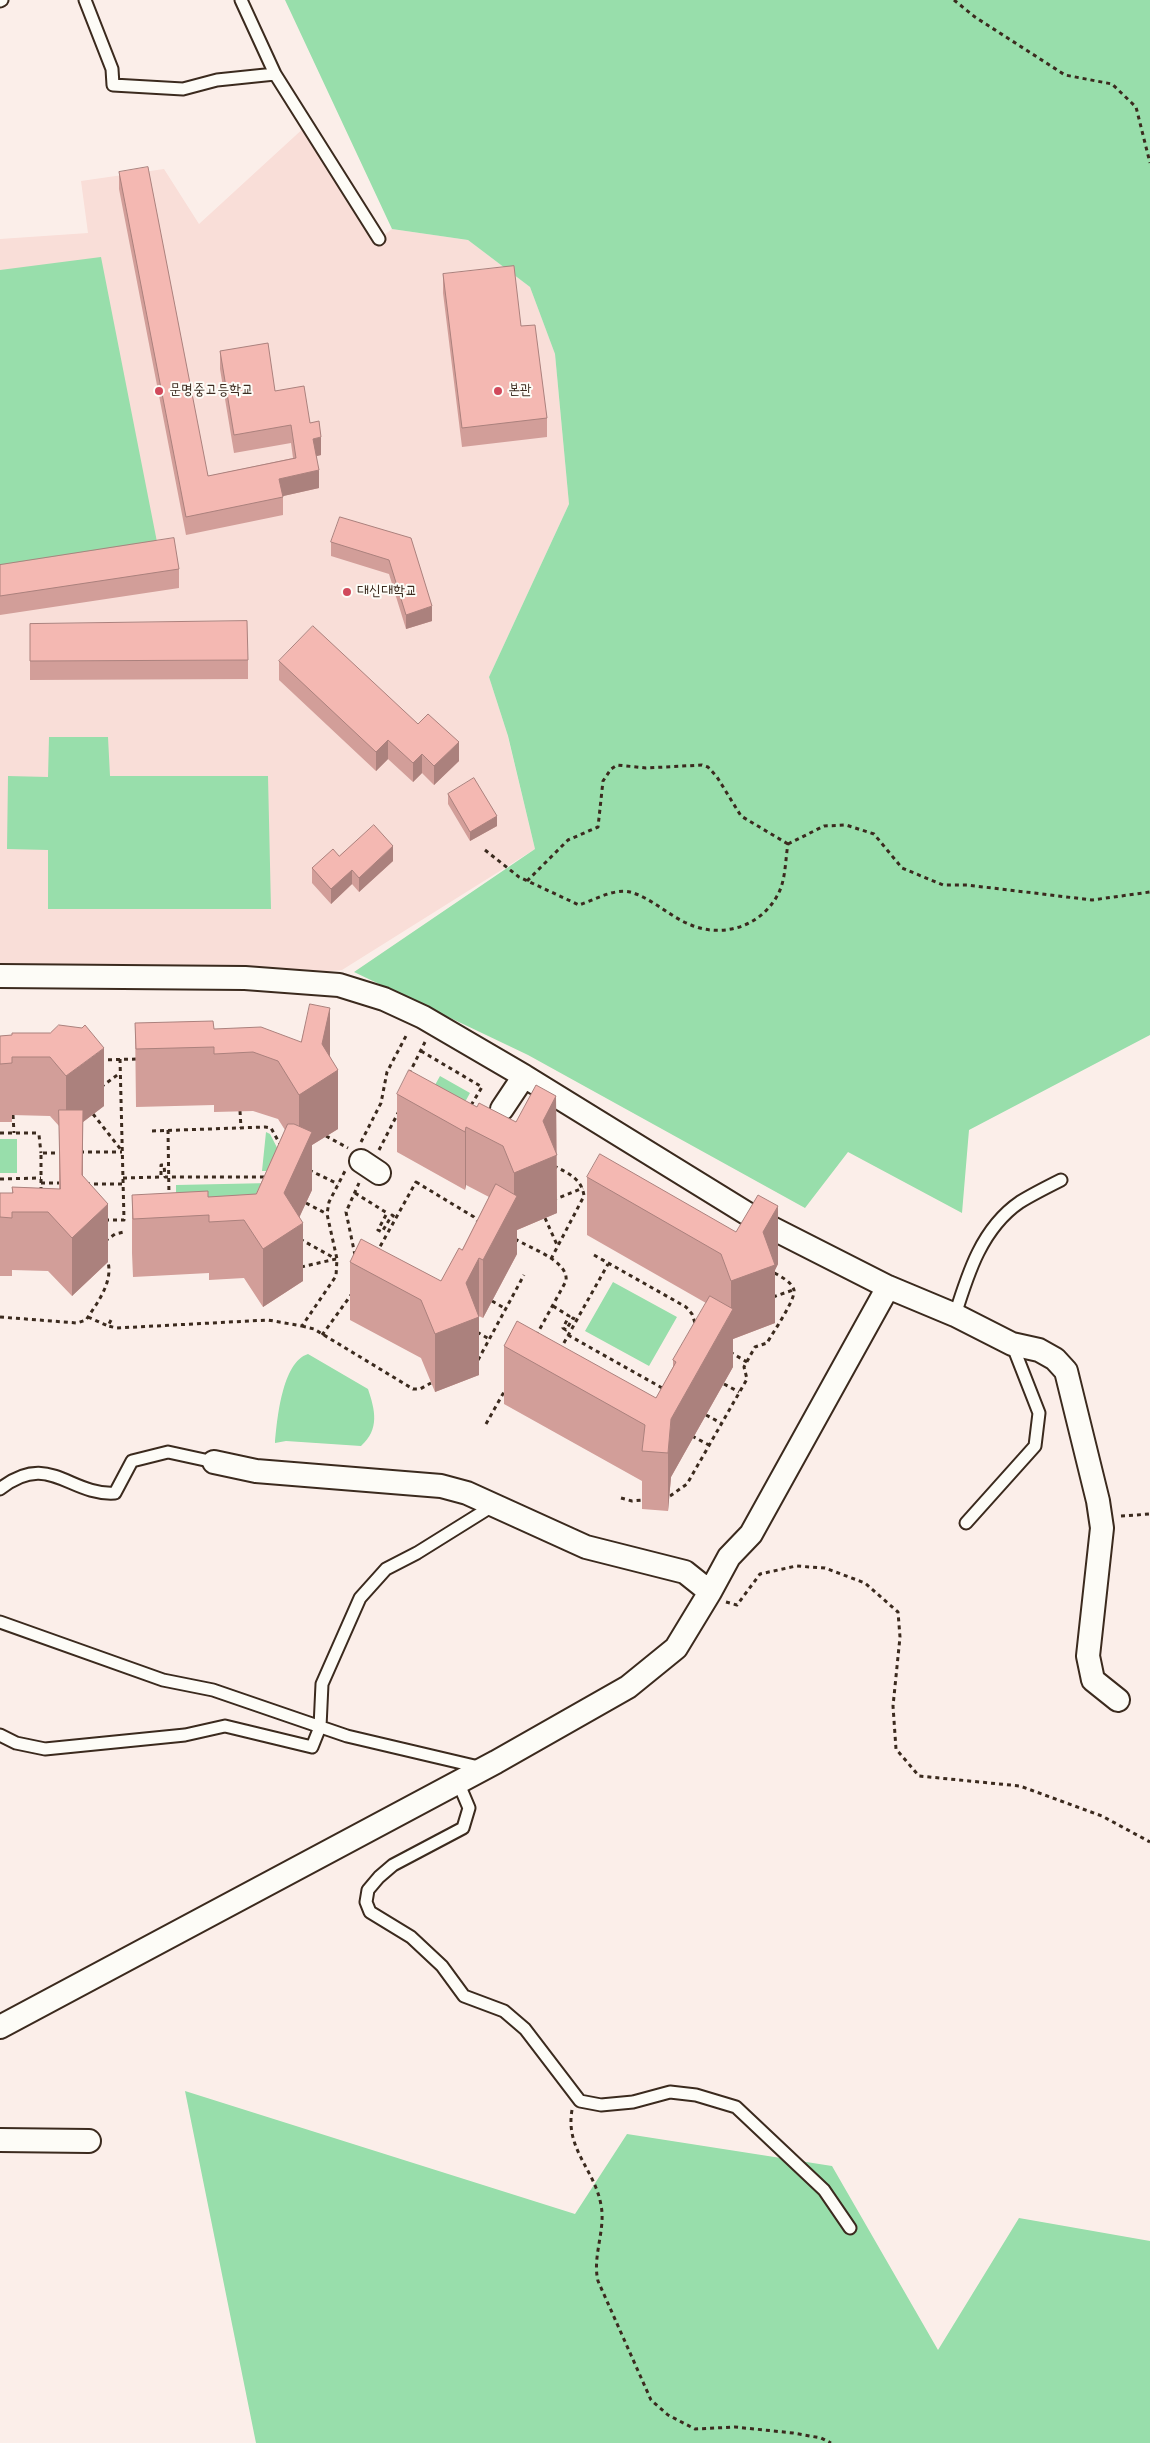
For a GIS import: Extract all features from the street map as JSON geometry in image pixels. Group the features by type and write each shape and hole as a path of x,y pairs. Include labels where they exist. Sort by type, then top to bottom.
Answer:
{"street":[{"path":"0,976 245,978 339,985 384,1000 423,1017 524,1076 764,1224 888,1287 955,1314 1012,1344 1039,1350 1056,1358 1066,1371 1102,1528 1088,1656 1093,1680 1118,1700"},
{"path":"502,1109 524,1076"},
{"path":"0,2027 484,1768 628,1687 676,1648 729,1557 751,1534 888,1287"},
{"path":"214,1462 264,1472 440,1486 467,1493 586,1547 685,1572 708,1594"},
{"path":"0,2140 89,2140"}],"lane":[{"path":"85,0 112,68 113,85 183,89 217,80 275,74"},
{"path":"241,0 275,74 379,239"},
{"path":"955,1314 975,1256 993,1229 1018,1203 1061,1180"},
{"path":"966,1523 1035,1446 1039,1413 1012,1344"},
{"path":"0,1489 10,1481 34,1472 69,1480 102,1494 115,1493 132,1461 168,1452 214,1462"},
{"path":"0,1735 16,1743 45,1749 185,1735 225,1726 312,1747 320,1727 322,1684 360,1598 386,1569 417,1554 494,1505"},
{"path":"0,1622 163,1680 213,1690 347,1736 484,1768"},
{"path":"458,1782 469,1808 463,1828 393,1865 368,1890 366,1902 370,1912 411,1937 442,1966 464,1996 504,2012 525,2029 580,2101 601,2105 633,2102 670,2092 696,2095 736,2107 824,2190 850,2228"}],"path":[{"path":"954,0 975,17 1065,75 1112,84 1136,107 1150,162"},
{"path":"527,881 568,840 598,827 604,780 611,769 620,765 646,768 694,765 708,767 718,777 732,804 742,816 788,844"},
{"path":"788,844 824,826 846,825 874,834 902,868 943,885 1092,900 1150,892"},
{"path":"485,850 527,881 579,905 614,893 629,892 643,897 691,926 728,930 746,925 777,896 782,881 788,844"},
{"path":"302,1326 333,1283 337,1259 327,1214 329,1202 338,1184 360,1159 381,1103 388,1072 407,1034"},
{"path":"421,1051 482,1087 468,1111"},
{"path":"99,1220 124,1220 120,1059"},
{"path":"90,1060 140,1059"},
{"path":"100,1088 120,1073"},
{"path":"240,1111 241,1128"},
{"path":"93,1114 122,1152"},
{"path":"13,1115 14,1133"},
{"path":"152,1131 271,1128 285,1153"},
{"path":"168,1130 169,1203"},
{"path":"0,1133 36,1133 39,1136 42,1201"},
{"path":"326,1136 360,1159"},
{"path":"77,1152 122,1152"},
{"path":"40,1153 68,1153"},
{"path":"551,1164 575,1177 583,1188 584,1196 551,1259"},
{"path":"123,1178 162,1177 161,1165 164,1165 165,1177 273,1176"},
{"path":"306,1169 338,1184"},
{"path":"0,1179 59,1183"},
{"path":"478,1219 482,1226 480,1233 437,1308 425,1313 362,1279 416,1182 478,1219 486,1224"},
{"path":"83,1184 123,1184"},
{"path":"551,1201 583,1188"},
{"path":"355,1193 388,1213 378,1230 382,1232 392,1215 396,1218"},
{"path":"306,1203 327,1214"},
{"path":"545,1218 558,1248"},
{"path":"102,1244 115,1234 124,1232"},
{"path":"291,1234 337,1259"},
{"path":"510,1237 562,1265 567,1276 534,1340"},
{"path":"594,1255 686,1307 694,1319 696,1330"},
{"path":"294,1268 337,1259"},
{"path":"0,1317 76,1323 86,1320 108,1281 110,1270 108,1262"},
{"path":"558,1352 608,1264"},
{"path":"773,1272 786,1280 794,1290"},
{"path":"475,1364 524,1275"},
{"path":"454,1279 460,1282"},
{"path":"766,1299 794,1290"},
{"path":"670,1496 687,1484 746,1379 744,1367 756,1347 767,1343 792,1299 794,1290"},
{"path":"492,1301 506,1309"},
{"path":"406,1312 410,1306"},
{"path":"553,1306 569,1316 562,1328 566,1330 573,1318 577,1320"},
{"path":"437,1308 445,1312"},
{"path":"88,1317 117,1328 268,1320 302,1326 314,1329 413,1389 420,1389 431,1383"},
{"path":"108,1326 111,1320"},
{"path":"472,1329 489,1339"},
{"path":"568,1335 664,1389"},
{"path":"722,1348 747,1362"},
{"path":"660,1397 668,1381"},
{"path":"724,1384 739,1392"},
{"path":"486,1424 505,1390"},
{"path":"706,1415 721,1423"},
{"path":"684,1431 709,1445"},
{"path":"621,1498 632,1501 643,1500"},
{"path":"1100,1518 1150,1514"},
{"path":"708,1594 737,1605 760,1574 796,1566 825,1568 865,1584 898,1612 900,1637 893,1706 896,1749 919,1776 1020,1786 1102,1816 1150,1842"},
{"path":"575,2094 570,2120 573,2142 601,2205 596,2274 605,2300 651,2400 668,2415 695,2429 735,2428 774,2431 821,2438 831,2443"}],"shaded area":[{"name":"대신대학교","path":"307,125 379,239 392,229 468,240 530,287 555,354 569,504 489,677 507,733 535,849 342,970 245,978 0,976 0,239 88,233 81,181 164,169 199,224"}],"green space":[{"path":"285,0 1150,0 1150,1035 969,1130 962,1213 848,1152 805,1208 528,1055 354,972 535,849 508,736 489,677 569,504 555,354 530,287 468,240 392,229"},
{"path":"101,257 157,542 0,567 0,270"},
{"path":"49,737 108,737 110,776 268,776 271,909 48,909 48,850 7,849 8,776 48,777"},
{"path":"440,1076 470,1093 455,1120 425,1103"},
{"path":"266,1132 270,1134 284,1161 279,1171 262,1171"},
{"path":"0,1139 17,1139 17,1173 0,1173"},
{"path":"271,1183 249,1229 176,1232 176,1185"},
{"path":"613,1282 677,1317 649,1366 585,1331"},
{"path":"308,1354 368,1389 373,1404 374,1419 371,1433 361,1446 286,1441 275,1443 282,1393 292,1368 299,1359"},
{"path":"185,2091 575,2214 627,2134 832,2166 938,2350 1019,2218 1150,2241 1150,2443 256,2443"}],"building":[{"path":"148,167 208,476 296,458 291,425 234,435 220,351 268,343 275,391 304,386 310,423 319,421 321,437 313,439 319,470 279,479 283,497 186,517 119,172"},
{"name":"본관","path":"514,266 521,326 535,325 547,418 462,428 443,274"},
{"path":"340,517 411,538 432,606 406,615 389,560 331,542"},
{"path":"174,538 179,569 0,596 0,565"},
{"path":"247,621 248,660 30,661 30,624"},
{"path":"313,626 418,724 428,714 459,742 434,766 422,754 413,763 388,740 376,752 279,661"},
{"path":"474,778 497,816 470,832 448,794"},
{"path":"374,825 393,846 359,878 352,870 331,889 312,868 333,849 339,856"},
{"path":"310,1004 330,1008 322,1044 338,1070 299,1095 278,1061 253,1052 214,1054 214,1047 136,1049 135,1023 213,1021 214,1029 261,1027 301,1042"},
{"path":"59,1025 82,1028 85,1025 104,1048 66,1076 50,1057 12,1057 12,1063 0,1064 0,1036 12,1035 12,1033 50,1033"},
{"path":"409,1070 477,1107 479,1103 516,1122 536,1085 556,1096 543,1121 557,1155 514,1173 503,1146 466,1127 465,1132 397,1094"},
{"path":"59,1110 83,1110 82,1175 108,1204 72,1238 48,1212 12,1212 12,1218 0,1217 0,1193 13,1193 12,1187 60,1189"},
{"path":"288,1124 294,1124 312,1132 284,1193 303,1223 263,1249 244,1220 209,1222 209,1215 133,1219 132,1195 208,1191 208,1197 256,1194"},
{"path":"600,1154 736,1232 758,1195 778,1206 763,1232 775,1265 731,1281 721,1254 587,1177"},
{"path":"496,1184 517,1196 483,1260 479,1258 466,1283 479,1317 435,1334 421,1300 350,1262 361,1239 441,1281 459,1248 462,1250"},
{"path":"710,1296 733,1309 671,1419 668,1453 642,1451 645,1425 504,1346 517,1321 656,1398 676,1362 673,1360"}],"place":[{"name":"문명중고등학교","path":"159,391"},
{"name":"본관","path":"498,391"},
{"name":"대신대학교","path":"347,592"}]}
